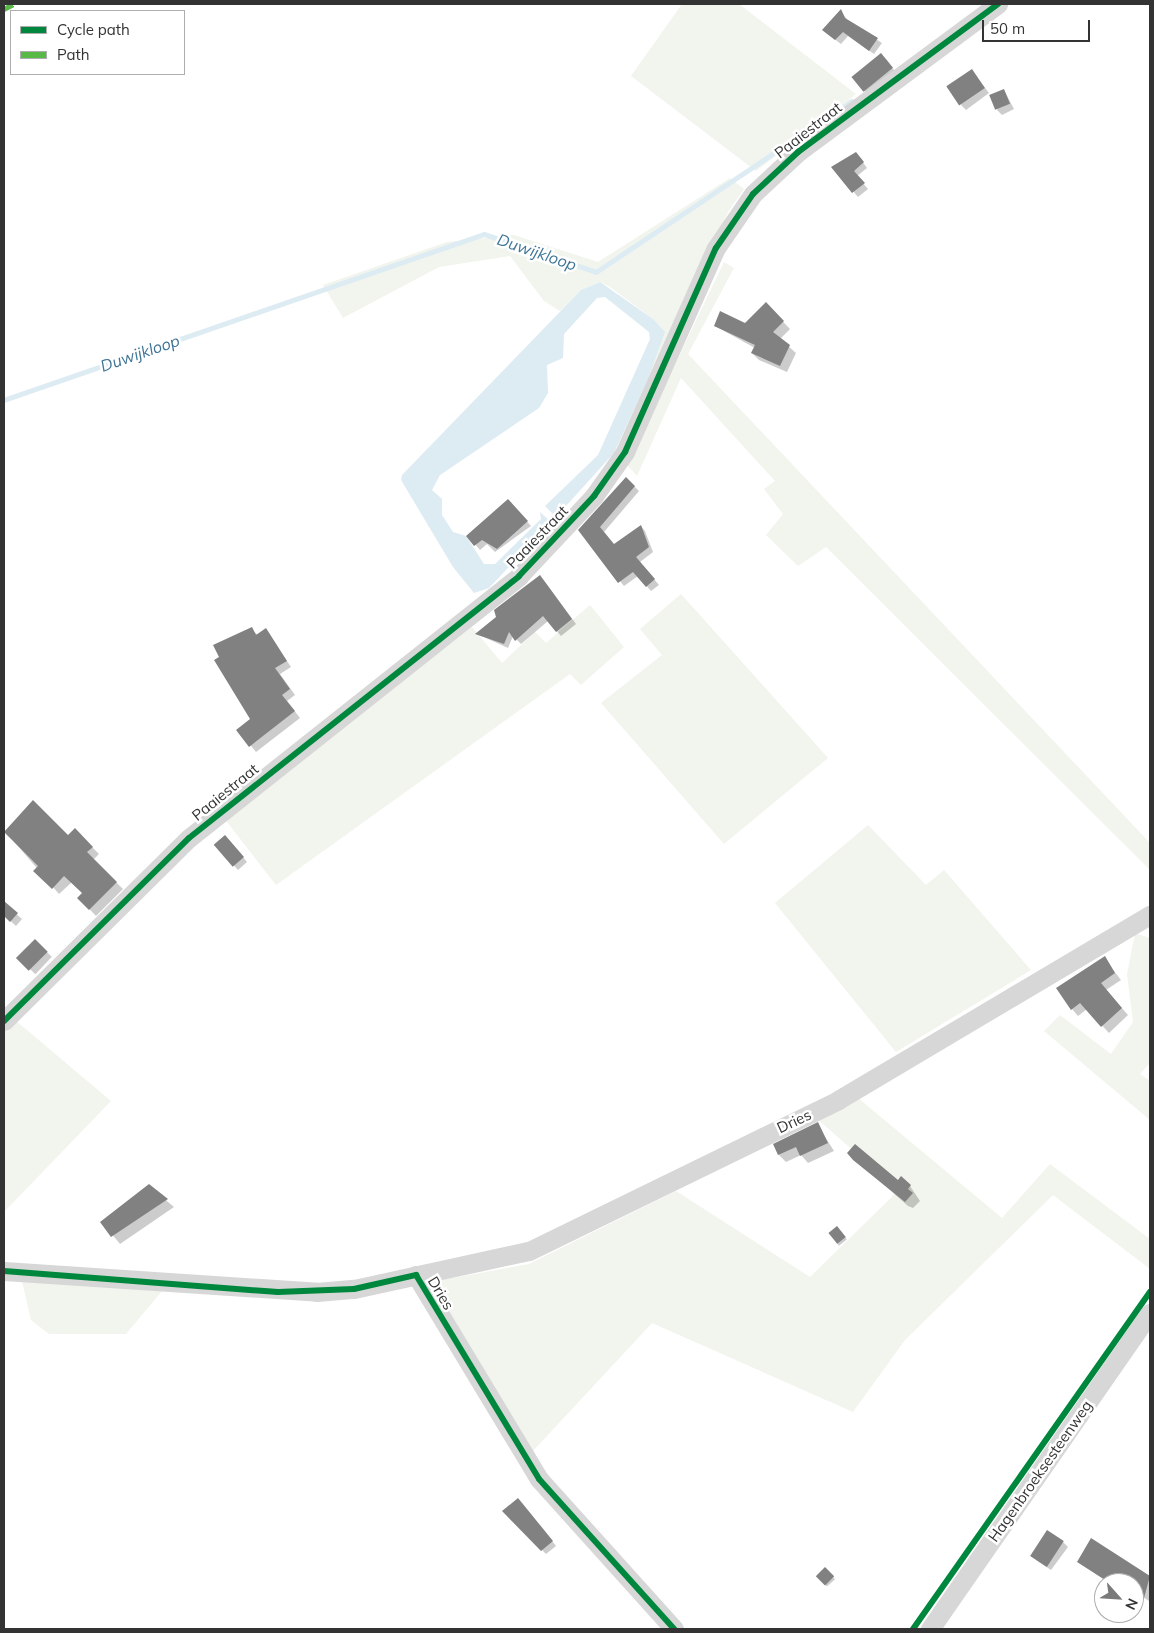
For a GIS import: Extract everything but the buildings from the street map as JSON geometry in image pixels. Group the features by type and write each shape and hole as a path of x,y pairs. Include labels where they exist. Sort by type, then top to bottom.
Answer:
{"street":[{"name":"Paaiestraat","path":"4,1021 189,838 519,576 594,496 625,452 716,248 753,194 804,147 998,4"},
{"name":"Dries","path":"4,1271 278,1292 354,1289 529,1251 581,1229 894,1069 1150,915"},
{"name":"Dries","path":"416,1276 539,1479 674,1629"},
{"name":"Hagenbroeksesteenweg","path":"930,1629 1150,1312"}],"shaded area":[{"path":"682,4 739,4 856,94 756,171 631,76"},
{"path":"730,178 744,189 728,212 633,425 614,453 648,379 653,319 610,287 600,282 581,290 560,311 544,301 510,256 439,267 343,318 323,285 447,242 514,235 598,262"},
{"path":"724,262 734,268 688,354 1150,843 1150,870 826,547 798,566 766,535 783,514 764,489 775,481 681,378 637,476 627,465"},
{"path":"600,282 653,319 665,332 648,379 614,453 556,517 545,506 598,455 650,339 649,332 605,297 597,298 564,334 563,358 547,365 548,393 539,408 440,475 432,490 442,499 442,515 453,532 466,536 484,564 495,564 541,519 540,512 551,522 489,588 474,593 453,567 401,480 402,475 581,290"},
{"path":"681,594 828,758 724,844 601,703 662,655 640,629"},
{"path":"590,605 624,647 581,685 570,674 276,885 224,818 472,627 502,663 535,632 546,643"},
{"path":"868,825 926,885 944,870 1031,970 896,1052 775,903"},
{"path":"1135,933 1150,938 1150,1063 1140,1074 1150,1081 1150,1120 1044,1031 1060,1015 1111,1054 1133,1022 1127,974"},
{"path":"15,1020 111,1101 4,1212 4,1032"},
{"path":"858,1098 1002,1218 1050,1164 1150,1239 1150,1269 1053,1195 905,1340 853,1412 652,1323 532,1452 431,1282 529,1264 676,1191 810,1277 899,1190 817,1119"},
{"path":"22,1281 162,1291 126,1334 49,1334 31,1320"}],"waterway":[{"name":"Duwijkloop","path":"4,400 484,234 596,272 851,101"}],"marked path":[{"path":"4,9 14,4"}],"cycle path":[{"path":"4,1021 189,838 519,576 594,496 625,452 716,248 753,194 798,152 998,4"},
{"path":"4,1271 278,1292 354,1289 416,1275 539,1479 674,1629"},
{"path":"913,1629 1150,1292"}]}
